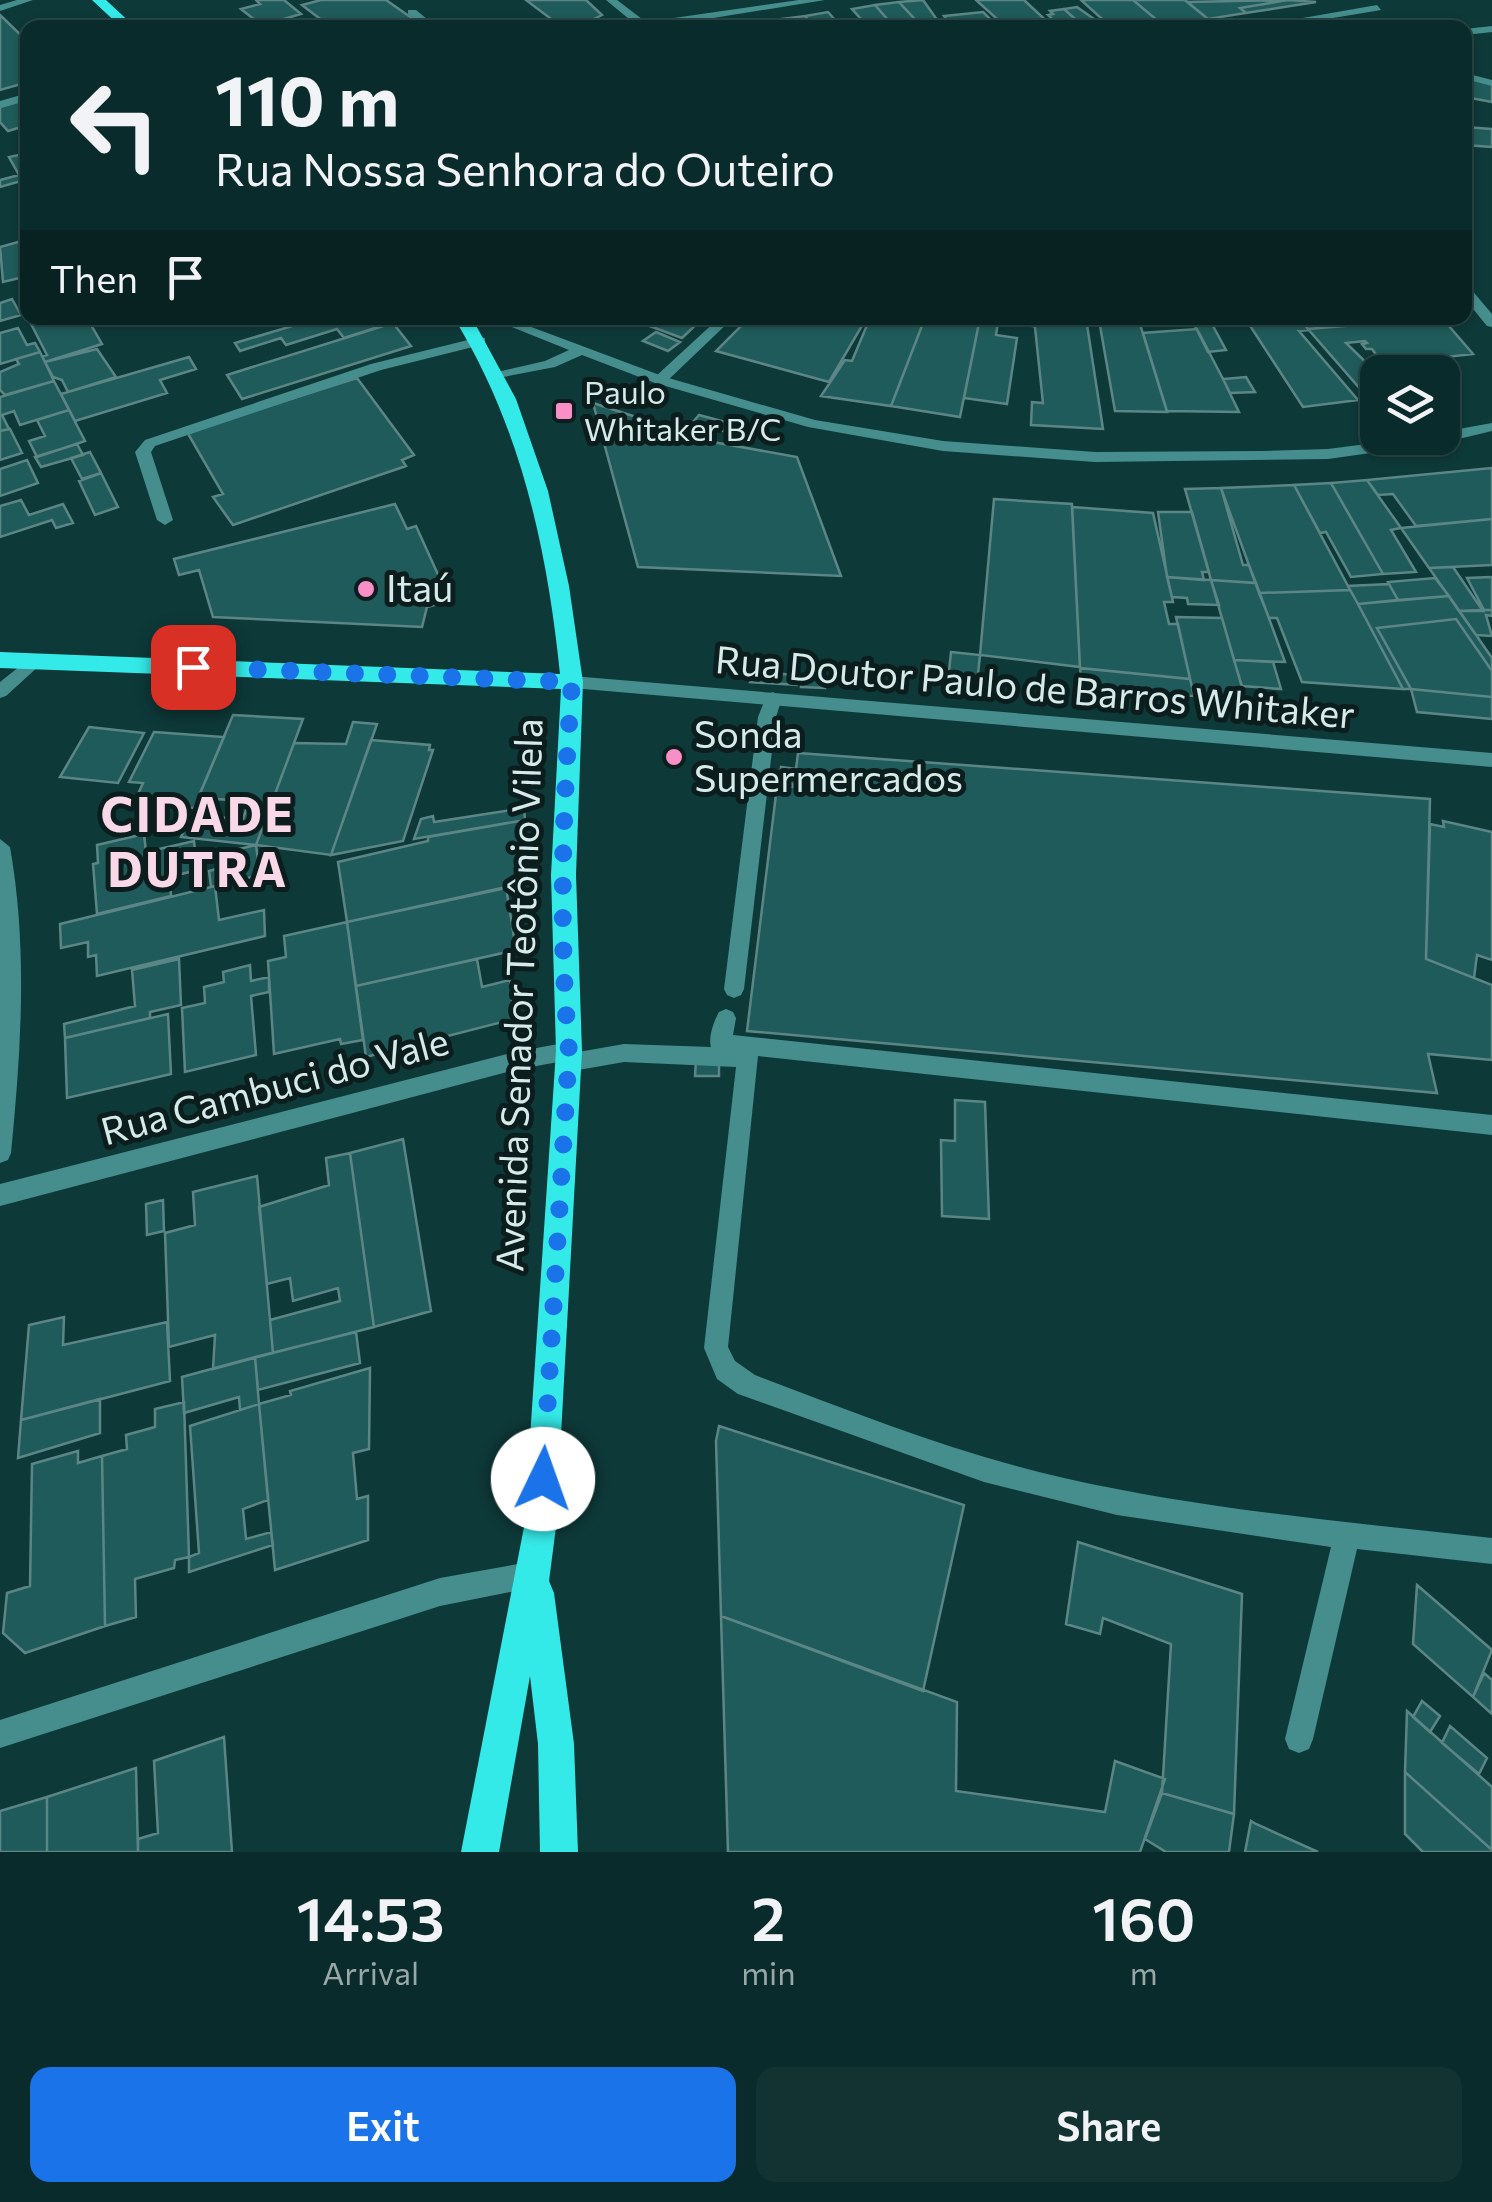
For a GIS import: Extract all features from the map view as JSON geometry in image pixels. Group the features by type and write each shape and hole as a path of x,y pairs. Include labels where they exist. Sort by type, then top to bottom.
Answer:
{"main road":[{"path":"98,0 121,20"},
{"name":"Avenida Senador Teotônio Vilela","path":"468,325 498,376 516,420 547,526 572,682 564,888 568,1057 535,1574 485,1806 480,1852"},
{"path":"0,660 572,682"},
{"name":"Avenida Senador Teotônio Vilela","path":"535,1574 556,1744 559,1852"}],"street":[{"path":"0,8 28,0"},
{"path":"611,0 637,20"},
{"path":"716,20 820,0"},
{"path":"1303,20 1376,9"},
{"path":"412,12 422,20"},
{"path":"1472,300 1492,324"},
{"path":"516,325 660,380 814,424 943,446 1096,457 1264,456 1360,450"},
{"path":"660,380 719,325"},
{"path":"165,520 143,452 150,443 376,367 480,341"},
{"path":"498,376 550,364 584,349"},
{"path":"1460,434 1492,427"},
{"path":"0,692 34,661"},
{"name":"Rua Doutor Paulo de Barros Whitaker","path":"572,682 1492,760"},
{"path":"734,989 772,698"},
{"path":"0,846 9,937 9,987 0,1152"},
{"path":"720,1043 726,1018"},
{"path":"568,1057 624,1041 720,1043 1492,1125"},
{"path":"568,1057 624,1053 748,1058 716,1348 726,1370 747,1385 926,1449 1067,1492 1347,1535 1492,1551"},
{"name":"Rua Cambuci do Vale","path":"0,1195 514,1060 568,1057"},
{"path":"1299,1740 1347,1535"},
{"path":"0,1734 440,1592 535,1574"}],"building":[{"path":"256,0 284,0 301,14 280,20 255,20 241,9 260,4"},
{"path":"321,0 386,0 415,20 322,20 302,5"},
{"path":"526,0 586,0 602,15 592,20 552,20"},
{"path":"923,0 937,20 916,20 899,2"},
{"path":"976,0 1024,0 1045,20 998,20"},
{"path":"1081,0 1133,0 1157,20 1103,20"},
{"path":"1133,0 1185,0 1208,19 1202,20 1157,20"},
{"path":"1288,0 1316,2 1246,13 1240,8"},
{"path":"1288,0 1240,8 1246,13 1208,19 1187,2"},
{"path":"899,2 916,20 888,20 875,5"},
{"path":"875,5 888,20 862,20 852,9"},
{"path":"1077,7 1095,20 1076,20 1064,9"},
{"path":"1064,9 1076,20 1053,20 1048,15 1053,14 1050,11"},
{"path":"828,12 835,20 808,20 805,16"},
{"path":"983,12 991,20 947,20 944,16"},
{"path":"0,15 20,34 20,84 0,90"},
{"path":"805,16 808,20 783,20"},
{"path":"1472,79 1492,83 1492,102 1472,98"},
{"path":"20,101 20,127 8,131 0,122 0,107"},
{"path":"1472,128 1492,129 1492,147 1472,146"},
{"path":"20,155 20,181 0,187 0,180 19,175 9,157"},
{"path":"20,242 20,278 3,282 0,247"},
{"path":"12,299 20,315 0,321 0,303"},
{"path":"32,325 91,325 102,344 45,362 42,356 47,355"},
{"path":"295,325 385,325 344,338 337,329 286,345 281,338 240,351 235,343"},
{"path":"387,325 395,325 411,346 242,399 227,375"},
{"path":"647,325 696,325 682,338"},
{"path":"742,325 862,325 829,382 716,351"},
{"path":"867,325 922,325 891,406 821,396 845,360 852,361"},
{"path":"922,325 979,325 960,417 891,406"},
{"path":"979,325 998,325 996,335 1017,338 1007,404 964,398"},
{"path":"1035,325 1087,325 1103,429 1031,425 1032,402 1043,403"},
{"path":"1100,325 1140,325 1167,412 1115,411"},
{"path":"1194,325 1231,325 1213,326 1226,350 1208,352"},
{"path":"1250,325 1305,325 1309,330 1299,331 1358,400 1303,407"},
{"path":"1305,325 1350,325 1308,329"},
{"path":"1448,325 1473,354 1376,355 1366,349 1362,344 1365,341 1346,343 1360,357 1360,389 1308,329"},
{"path":"18,328 27,345 35,343 40,352 0,364 0,333"},
{"path":"1197,329 1239,412 1167,411 1143,333"},
{"path":"656,332 680,342 668,351 643,341"},
{"path":"97,349 116,377 68,392 45,362"},
{"path":"40,352 54,381 5,395 0,390 0,372 19,364 16,359"},
{"path":"189,357 196,369 160,380 167,393 75,421 61,394"},
{"path":"1246,377 1255,392 1230,393 1223,379"},
{"path":"357,378 414,455 402,460 406,466 233,525 213,497 223,494 187,432"},
{"path":"54,381 69,410 20,425 14,411 2,415 9,429 0,431 0,397"},
{"path":"593,403 713,442 797,457 841,576 638,567"},
{"path":"69,410 85,441 37,457 29,441 45,436 37,420"},
{"path":"699,415 733,424 727,432 693,422"},
{"path":"10,429 22,453 0,460 0,431"},
{"path":"77,444 83,455 41,467 35,457"},
{"path":"90,452 101,473 82,479 71,458"},
{"path":"27,460 38,483 0,496 0,469"},
{"path":"1492,468 1492,519 1416,526 1393,494 1378,495 1367,480"},
{"path":"101,473 118,507 95,515 79,481"},
{"path":"1367,480 1401,528 1391,530 1416,572 1383,574 1331,483"},
{"path":"1331,483 1383,574 1351,577 1326,532 1320,533 1294,485"},
{"path":"1294,485 1350,590 1259,593 1221,488"},
{"path":"1221,488 1243,565 1249,565 1256,583 1211,580 1185,489"},
{"path":"994,499 1072,504 1080,667 980,655"},
{"path":"21,500 29,515 63,504 73,523 56,528 52,520 0,537 0,506"},
{"path":"395,504 407,529 416,526 450,601 427,607 422,627 213,617 199,570 179,575 174,559"},
{"path":"1072,507 1153,513 1173,602 1164,602 1169,624 1178,624 1190,679 1080,668"},
{"path":"1158,512 1192,512 1209,572 1202,572 1204,580 1167,577"},
{"path":"1492,519 1492,565 1429,568 1401,528"},
{"path":"1453,567 1483,611 1459,611 1429,568"},
{"path":"1167,577 1211,580 1219,605 1188,604 1187,598 1172,597"},
{"path":"1492,577 1492,610 1484,610 1467,578"},
{"path":"1435,578 1449,596 1398,600 1388,582"},
{"path":"1211,580 1256,583 1285,662 1234,660"},
{"path":"1389,584 1398,600 1358,604 1348,586"},
{"path":"1350,590 1403,689 1302,682 1277,618 1269,618 1259,593"},
{"path":"1449,596 1492,658 1492,671 1456,619 1377,628 1411,689 1403,689 1358,604"},
{"path":"1492,610 1492,616 1486,615 1492,636 1476,635 1459,611"},
{"path":"1176,617 1222,618 1245,698 1194,696"},
{"path":"1456,619 1492,671 1492,697 1411,689 1377,628"},
{"path":"951,652 980,655 977,684 948,681"},
{"path":"1234,660 1273,662 1281,689 1242,686"},
{"path":"1080,668 1190,679 1194,696 1082,691"},
{"path":"751,672 798,675 797,685 750,682"},
{"path":"802,675 825,677 825,688 801,687"},
{"path":"1411,689 1492,697 1492,719 1417,712"},
{"path":"233,715 303,719 256,845 181,837 191,815 243,819 249,801 198,798"},
{"path":"353,722 377,724 331,855 256,845 294,743 346,744"},
{"path":"89,727 144,733 118,783 60,777"},
{"path":"154,732 224,737 194,808 134,803 143,783 129,782"},
{"path":"371,740 430,745 429,750 433,750 403,841 331,855"},
{"path":"798,753 1430,799 1426,959 1492,985 1492,1060 1428,1054 1437,1093 747,1031 777,786 793,787 779,783 781,767 796,769"},
{"path":"524,808 525,820 414,839 421,819 433,816 434,822"},
{"path":"525,820 525,884 347,922 338,862 428,841 428,837"},
{"path":"1443,821 1492,832 1492,960 1477,955 1474,978 1426,959 1430,824 1444,827"},
{"path":"144,834 146,852 194,841 197,870 170,877 171,896 97,914 93,864 98,863 97,845"},
{"path":"256,845 260,875 211,887 209,871 224,867 222,853"},
{"path":"215,886 219,920 264,910 265,936 97,976 96,955 88,957 88,942 61,948 60,924"},
{"path":"506,887 516,950 356,986 347,922"},
{"path":"347,922 363,1040 341,1044 340,1039 274,1054 268,961 286,957 284,936"},
{"path":"179,959 181,1005 150,1012 150,1018 65,1038 64,1024 135,1006 132,970"},
{"path":"477,959 482,987 510,980 514,1019 366,1057 356,986"},
{"path":"250,965 251,981 269,977 269,992 251,996 256,1055 185,1072 182,1008 205,1003 204,987 224,982 223,972"},
{"path":"168,1014 171,1074 67,1098 65,1038"},
{"path":"696,1060 719,1060 719,1076 695,1076"},
{"path":"955,1100 985,1102 989,1219 942,1216 941,1140 955,1141"},
{"path":"403,1139 431,1311 374,1327 350,1153"},
{"path":"350,1153 374,1327 273,1353 270,1320 340,1301 338,1288 293,1301 290,1278 267,1284 259,1207 329,1185 326,1158"},
{"path":"257,1176 273,1353 213,1369 215,1335 169,1347 165,1233 195,1225 193,1192"},
{"path":"163,1200 164,1231 147,1235 146,1204"},
{"path":"64,1317 63,1345 167,1322 170,1381 21,1420 29,1325"},
{"path":"356,1332 360,1363 258,1390 255,1357"},
{"path":"255,1357 259,1404 240,1410 239,1397 184,1413 182,1377"},
{"path":"370,1368 369,1449 353,1453 357,1499 368,1496 368,1540 275,1570 259,1404"},
{"path":"100,1399 100,1433 18,1458 21,1420"},
{"path":"184,1402 189,1557 175,1560 174,1568 135,1579 136,1617 105,1626 102,1456 127,1449 126,1435 155,1427 155,1409"},
{"path":"259,1404 268,1500 243,1509 246,1539 271,1532 273,1545 189,1572 189,1557 199,1553 190,1426"},
{"path":"719,1426 964,1505 923,1691 721,1616 716,1441"},
{"path":"78,1451 78,1463 102,1456 105,1626 25,1653 3,1633 7,1593 30,1586 32,1464"},
{"path":"1078,1542 1242,1594 1234,1814 1162,1793 1171,1644 1103,1618 1100,1634 1066,1624"},
{"path":"1417,1585 1492,1650 1473,1697 1413,1644"},
{"path":"721,1616 957,1702 956,1791 1105,1812 1115,1761 1165,1779 1140,1852 728,1852"},
{"path":"1484,1673 1492,1680 1492,1714 1473,1697"},
{"path":"1422,1701 1440,1716 1430,1732 1413,1717"},
{"path":"1407,1711 1492,1787 1492,1850 1405,1772"},
{"path":"1450,1726 1487,1758 1479,1774 1442,1743"},
{"path":"224,1737 232,1852 138,1852 138,1839 158,1833 154,1761"},
{"path":"136,1768 138,1852 47,1852 47,1797"},
{"path":"1405,1772 1492,1852 1423,1852 1405,1834"},
{"path":"1162,1793 1234,1814 1229,1852 1166,1852 1145,1839"},
{"path":"47,1797 47,1852 0,1852 0,1811"},
{"path":"1251,1821 1256,1824 1318,1852 1245,1852"}],"place":[{"name":"Paulo Whitaker B/C","path":"564,411"},
{"name":"Itaú","path":"366,589"},
{"name":"Sonda Supermercados","path":"674,757"}],"district":[{"name":"CIDADE DUTRA","path":"198,842"}],"route":[{"path":"193,667 572,682 564,870 564,991 569,1051 543,1479"}]}
